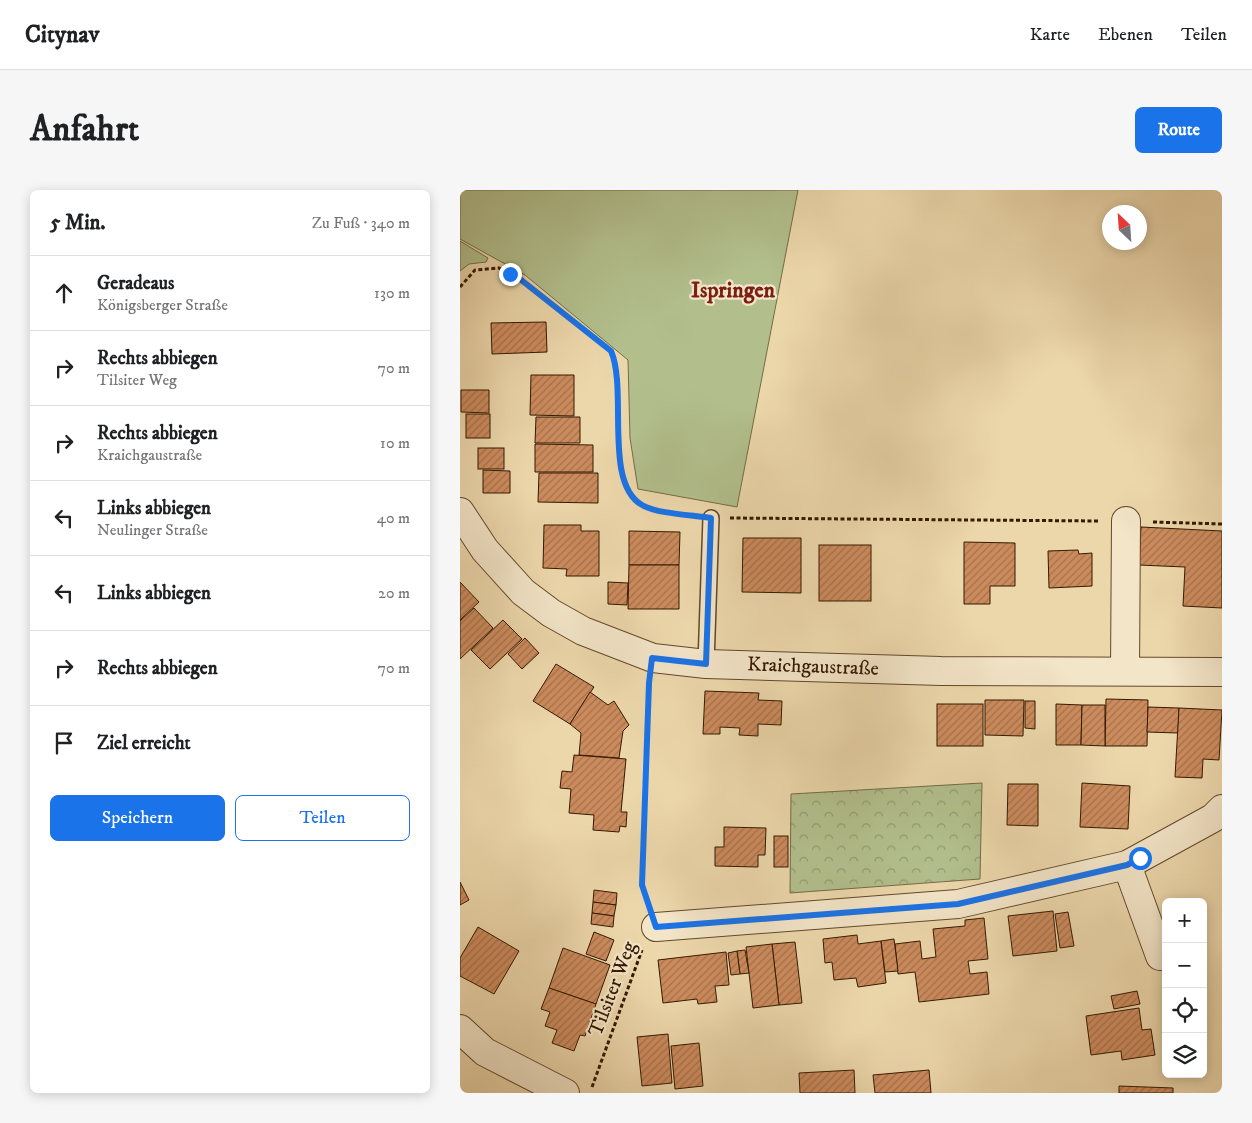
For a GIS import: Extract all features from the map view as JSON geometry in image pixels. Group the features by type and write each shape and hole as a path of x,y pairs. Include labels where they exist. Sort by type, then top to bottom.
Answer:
{"street":[{"name":"Kraichgaustraße","path":"460,512 485,550 523,592 544,608 583,631 652,658 706,664 941,671 1222,672"},
{"path":"1125,671 1126,521"},
{"path":"656,927 958,904 1127,865 1214,818 1222,809"},
{"path":"1127,865 1160,956"},
{"path":"460,1029 485,1052 565,1093"}],"lane":[{"path":"706,664 711,518"}],"path":[{"path":"460,287 475,270 499,268 520,279 611,351 616,363 619,386 619,448 624,482 634,500 645,506 711,518 1126,521 1222,524"},
{"name":"Tilsiter Weg","path":"590,1093 642,950 656,927 642,885 649,683 652,658"}],"green space":[{"path":"460,190 798,190 737,507 638,489 630,438 628,360 525,275 460,239"},
{"path":"460,241 488,258 486,262 469,264 460,271"},
{"path":"982,783 980,879 790,893 791,794"}],"building":[{"path":"546,322 547,352 492,354 491,323"},
{"path":"531,375 574,375 574,416 530,415"},
{"path":"461,390 489,390 489,413 461,412"},
{"path":"466,414 490,414 490,438 466,438"},
{"path":"536,417 580,417 580,443 535,443"},
{"path":"535,444 593,445 593,472 535,472"},
{"path":"478,448 504,448 504,469 478,469"},
{"path":"483,470 510,471 510,493 483,493"},
{"path":"539,473 598,473 598,503 538,502"},
{"path":"544,525 581,525 581,531 599,531 599,576 566,576 567,569 543,568"},
{"path":"1141,527 1222,531 1222,608 1183,606 1185,567 1139,565"},
{"path":"629,531 680,532 679,565 629,565"},
{"path":"743,538 801,538 801,593 742,592"},
{"path":"964,542 1015,543 1015,586 990,586 990,604 964,604"},
{"path":"819,545 871,545 871,601 819,601"},
{"path":"1078,550 1079,554 1092,553 1092,586 1049,588 1048,551"},
{"path":"629,565 679,565 679,609 628,609"},
{"path":"460,582 479,602 460,620"},
{"path":"608,582 628,583 627,605 608,604"},
{"path":"474,608 493,628 460,659 460,621"},
{"path":"503,620 522,639 490,669 471,650"},
{"path":"525,638 539,653 522,669 508,654"},
{"path":"556,664 594,687 570,724 533,701"},
{"path":"705,691 759,693 758,700 782,701 781,725 758,724 758,736 739,735 740,728 720,727 720,734 703,734"},
{"path":"590,692 608,705 614,701 629,725 623,731 619,758 579,755 581,733 570,724"},
{"path":"1106,699 1148,700 1147,746 1105,746"},
{"path":"985,700 1024,700 1023,736 985,735"},
{"path":"1025,701 1035,701 1035,729 1025,728"},
{"path":"937,704 983,704 983,746 937,746"},
{"path":"1056,704 1082,705 1081,745 1056,745"},
{"path":"1082,705 1105,705 1105,746 1081,745"},
{"path":"1148,707 1179,708 1178,733 1147,732"},
{"path":"1179,708 1222,710 1219,760 1203,759 1202,778 1175,777"},
{"path":"574,755 626,759 621,812 627,812 626,827 620,826 619,832 593,830 594,815 569,813 571,789 560,788 562,771 572,772"},
{"path":"1082,783 1130,786 1128,829 1080,827"},
{"path":"1008,784 1038,784 1038,826 1007,825"},
{"path":"724,827 766,828 765,855 758,855 758,867 715,866 715,847 724,847"},
{"path":"774,836 788,836 788,867 774,867"},
{"path":"460,882 469,900 460,905"},
{"path":"594,890 617,893 616,905 593,902"},
{"path":"593,902 616,905 614,916 592,913"},
{"path":"1053,911 1057,951 1013,956 1008,916"},
{"path":"1068,912 1074,946 1060,948 1055,914"},
{"path":"592,913 614,916 613,927 591,924"},
{"path":"984,918 988,959 968,961 970,974 987,972 989,994 919,1002 915,972 898,974 895,944 920,941 922,959 936,957 933,929 965,926 965,920"},
{"path":"478,927 519,951 494,994 460,976 460,958"},
{"path":"594,932 614,940 606,961 586,954"},
{"path":"857,935 858,944 881,941 886,983 858,987 856,978 834,980 832,962 825,963 823,939"},
{"path":"894,939 898,971 885,972 881,941"},
{"path":"795,942 802,1003 779,1005 772,944"},
{"path":"772,944 779,1005 753,1008 746,947"},
{"path":"563,948 610,965 596,1004 549,988"},
{"path":"745,950 749,973 740,974 737,951"},
{"path":"737,951 740,974 731,975 728,953"},
{"path":"726,952 729,985 715,986 717,1002 698,1004 697,999 663,1003 658,960"},
{"path":"549,988 596,1004 585,1036 580,1035 574,1051 552,1043 557,1030 545,1026 550,1012 541,1009"},
{"path":"1137,991 1140,1004 1114,1009 1111,996"},
{"path":"1139,1008 1142,1030 1151,1029 1155,1055 1122,1060 1121,1051 1091,1055 1086,1016"},
{"path":"668,1034 672,1083 642,1086 637,1037"},
{"path":"699,1043 703,1086 675,1089 671,1046"},
{"path":"854,1070 855,1093 800,1093 799,1073"},
{"path":"929,1070 931,1093 875,1093 873,1075"},
{"path":"1119,1086 1173,1088 1173,1093 1119,1093"}],"district":[{"name":"Ispringen","path":"733,290"}],"route":[{"path":"510,274 520,279 611,351 616,363 619,386 619,448 624,482 634,500 645,506 686,515 711,518 706,664 652,658 649,683 642,885 656,927 958,904 1127,865 1140,858"}]}
